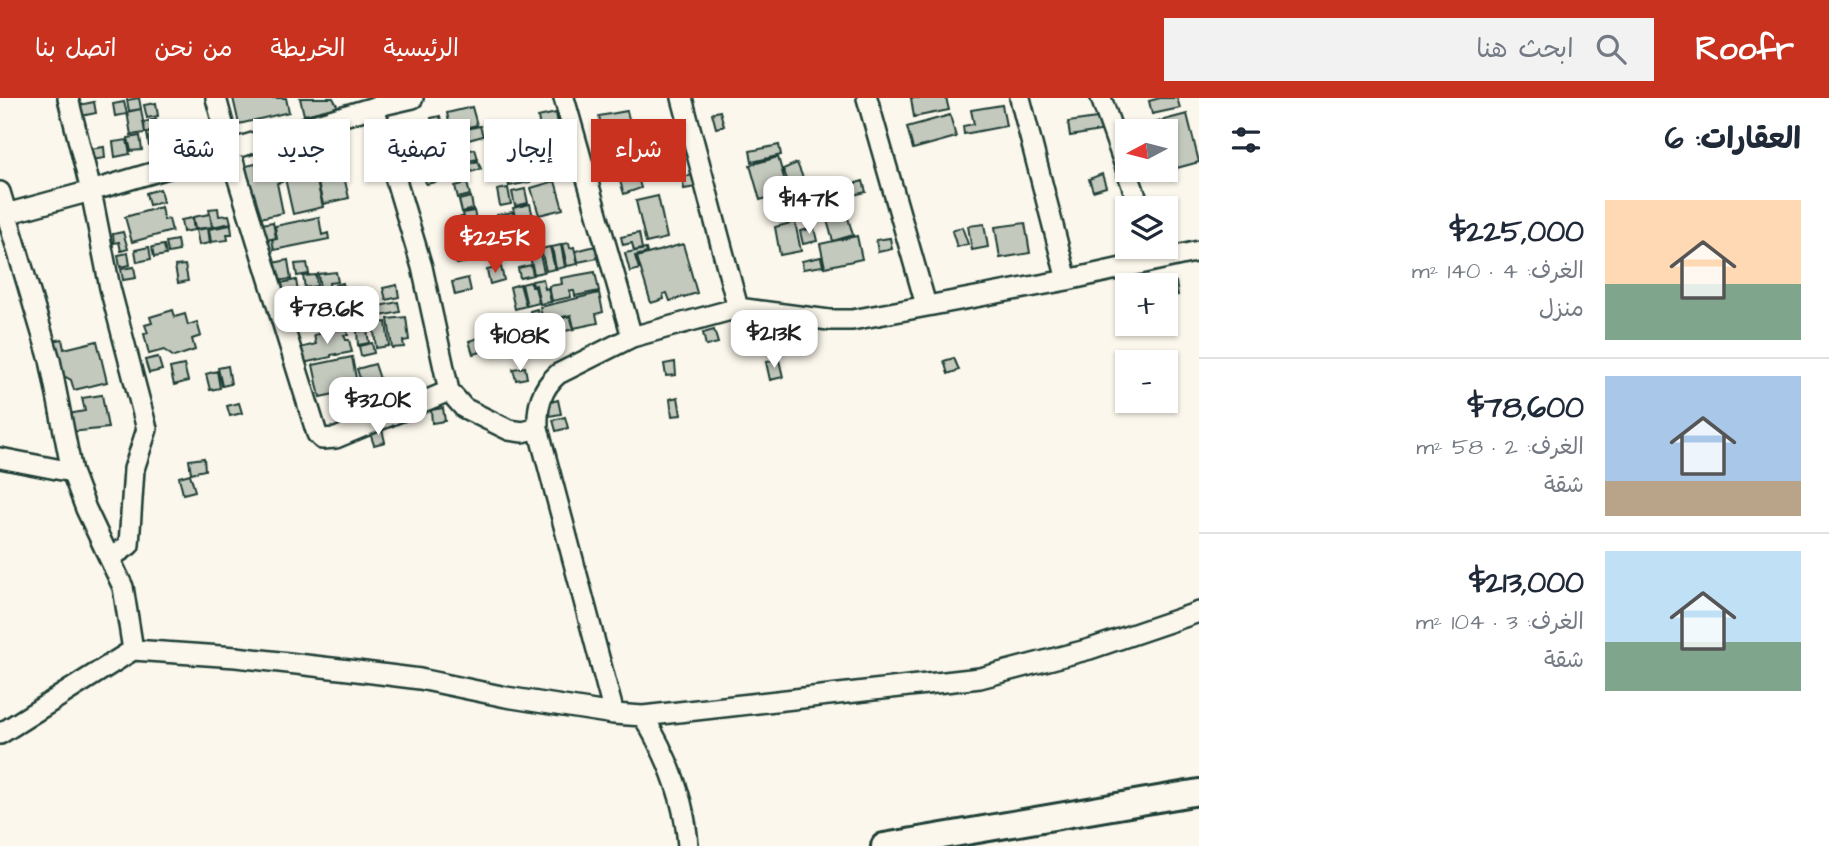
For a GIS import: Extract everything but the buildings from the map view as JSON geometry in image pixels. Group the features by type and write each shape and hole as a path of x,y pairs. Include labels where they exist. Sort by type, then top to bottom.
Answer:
{"street":[{"path":"68,98 91,191 110,288 147,429 134,469 129,545 110,558"},
{"path":"215,98 221,119"},
{"path":"239,147 381,103 413,98"},
{"path":"564,98 632,337"},
{"path":"682,98 738,308"},
{"path":"867,98 926,305"},
{"path":"1020,98 1067,280"},
{"path":"1101,98 1136,196"},
{"path":"381,103 422,267 449,391 464,408 509,430 523,432 538,428"},
{"path":"6,214 149,174"},
{"path":"239,179 317,434 322,439 336,438 449,391"},
{"path":"0,192 50,360 72,472 86,509 123,587 133,650"},
{"path":"1178,252 1199,251"},
{"path":"614,714 538,428 539,404 550,381 558,374 632,337 738,308 829,320 873,317 1067,280 1136,259"},
{"path":"0,458 72,472"},
{"path":"0,734 133,650 236,657 396,676 614,714 643,716 980,678 1102,645 1199,612"},
{"path":"643,716 654,733 671,772 687,824 688,846"},
{"path":"884,846 1199,792"}]}
